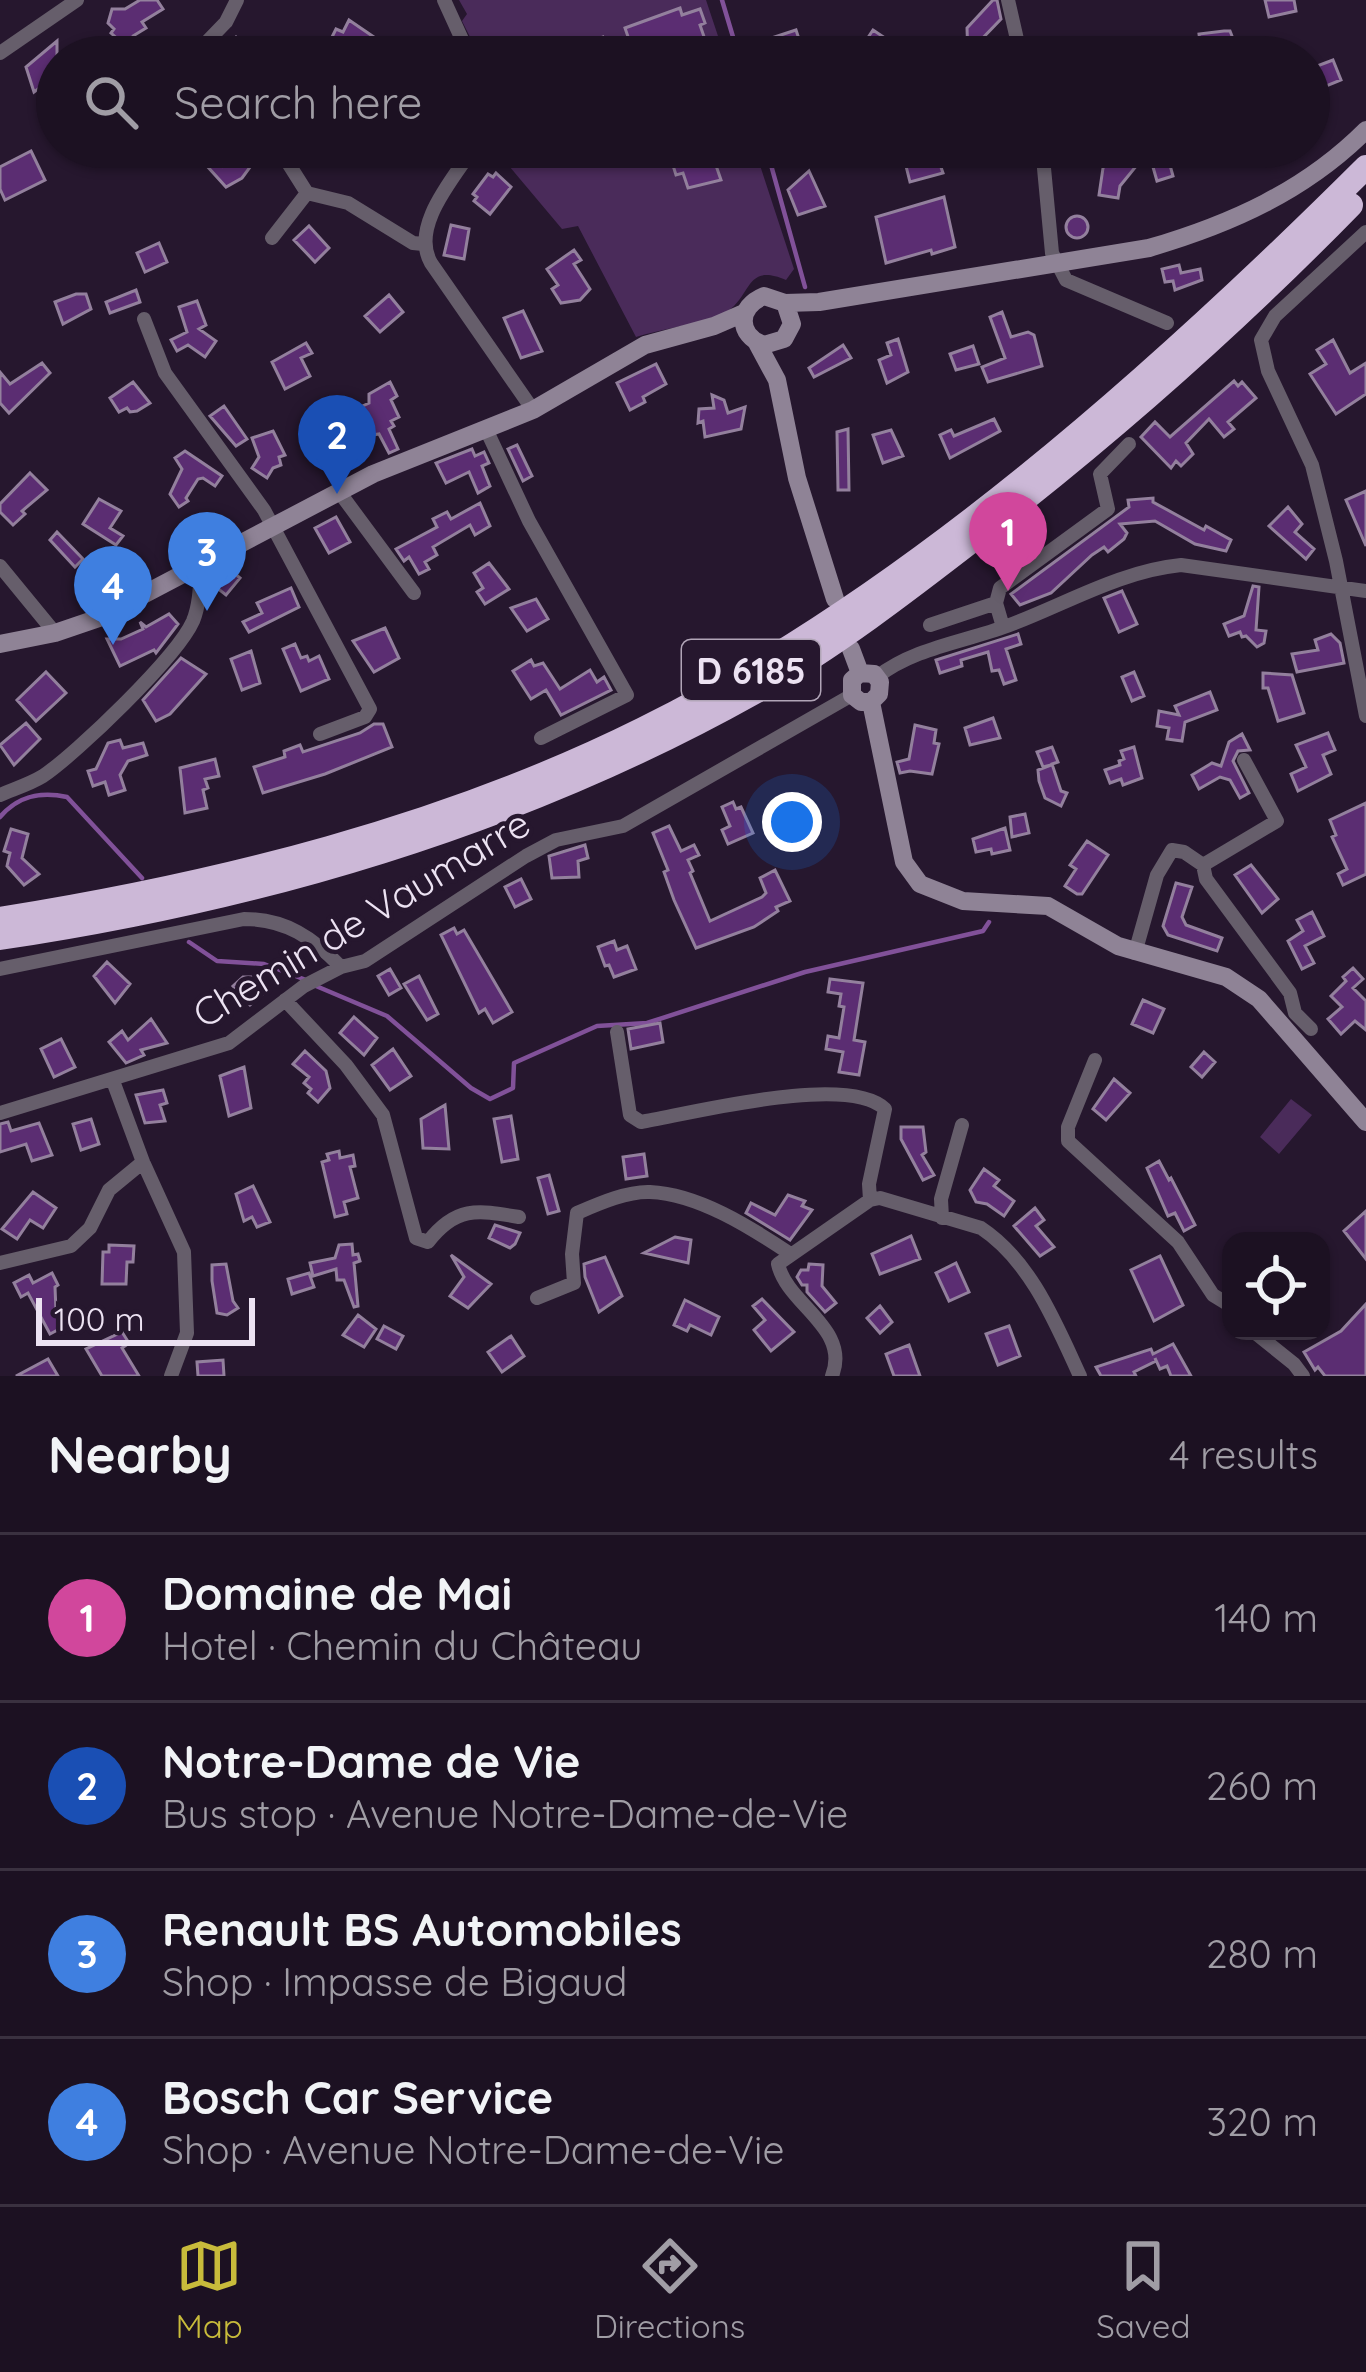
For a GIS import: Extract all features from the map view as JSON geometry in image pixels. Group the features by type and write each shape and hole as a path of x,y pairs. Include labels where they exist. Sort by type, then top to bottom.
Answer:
{"highway":[{"name":"D 6185","path":"0,920 157,891 375,832 588,754 695,703 775,657 873,590 1065,443 1239,290 1366,167"},
{"name":"D 6185","path":"0,938 177,906 387,850 558,788 709,717 799,665 952,557 1143,403 1366,190"},
{"path":"1284,273 1366,204"}],"main road":[{"path":"1330,159 1366,130"},
{"path":"0,644 99,618 374,474 533,410 662,338 714,326 744,313 764,296 785,303 820,302 1149,248 1242,216 1291,191 1319,168"},
{"path":"626,357 711,338 771,345 830,310 944,289 995,274"},
{"path":"777,380 791,316 785,303"},
{"path":"744,313 743,327 777,380 801,492 835,599"},
{"path":"851,649 881,688 862,699"},
{"path":"869,675 852,680 862,699 904,862 920,884 963,901 1048,906 1135,953 1226,977 1248,991 1366,1122"}],"street":[{"path":"0,53 77,0"},
{"path":"212,36 237,0"},
{"path":"444,0 460,36"},
{"path":"1008,0 1016,36"},
{"path":"291,168 307,193 348,203 413,244 423,244"},
{"path":"461,168 430,220 423,244 533,410"},
{"path":"1045,168 1056,264 1066,280 1167,323"},
{"path":"272,238 307,193"},
{"path":"1366,232 1275,316 1261,340 1268,371 1312,465 1362,673 1366,716"},
{"path":"144,319 164,374 264,510 370,709 365,718 320,734"},
{"path":"486,429 529,521 627,694 541,739"},
{"path":"1003,628 996,603 1000,588 1108,509 1100,474 1129,444"},
{"path":"340,493 414,592"},
{"path":"869,675 1003,628 1136,572 1161,567 1181,565 1324,587 1339,585 1364,594"},
{"path":"0,566 55,633"},
{"path":"0,794 46,774 177,646 192,622 200,566"},
{"path":"930,625 996,603"},
{"name":"Chemin de Vaumarre","path":"0,1113 230,1042 309,983 365,961 465,893 546,846 623,826 862,699"},
{"path":"1203,865 1277,821 1244,760"},
{"path":"1135,953 1165,857 1172,850 1184,852 1203,865 1206,879 1311,1029"},
{"path":"0,968 213,923 266,919 321,945 341,967"},
{"path":"285,1000 346,1065 383,1115 416,1238 428,1242 444,1221 478,1210 519,1217"},
{"path":"617,1032 630,1115 641,1122 810,1092 874,1098 885,1108 868,1184 870,1200"},
{"path":"1095,1060 1068,1127 1068,1141 1178,1242 1213,1295 1222,1300"},
{"path":"112,1081 142,1162 184,1252 187,1334 171,1376"},
{"path":"942,1218 940,1199 962,1125"},
{"path":"0,1263 71,1246 90,1228 110,1190 142,1162"},
{"path":"537,1298 574,1282 577,1213 638,1193 652,1192 710,1209 789,1253"},
{"path":"836,1374 838,1354 828,1332 781,1277 778,1264 870,1200 880,1198 981,1228 1005,1247 1031,1280 1080,1376"},
{"path":"1264,1340 1303,1376"}],"shaded area":[{"path":"459,0 706,0 718,36 470,36 462,21 467,14"},
{"path":"511,168 761,168 794,269 786,280 756,278 736,304 720,315 636,337 578,226 562,229"},
{"path":"1291,1099 1312,1115 1279,1154 1260,1137"}],"building":[{"path":"140,0 157,0 163,9 142,22 146,28 133,36 114,36 108,23 112,9 125,9"},
{"path":"997,0 1001,19 985,36 967,36 967,28"},
{"path":"1265,0 1294,0 1296,11 1269,17"},
{"path":"680,8 682,15 700,9 705,23 700,25 704,36 628,36 625,28"},
{"path":"349,20 372,36 332,36 336,29 343,32"},
{"path":"1230,31 1232,36 1199,36"},
{"path":"36,59 34,92 26,67"},
{"path":"1330,61 1341,80 1330,84"},
{"path":"31,151 45,180 5,200 0,167"},
{"path":"209,168 249,168 242,178 226,187"},
{"path":"674,168 717,168 721,180 688,188 683,173 676,175"},
{"path":"906,168 941,168 943,173 910,182"},
{"path":"1103,168 1135,168 1120,186 1118,198 1099,195"},
{"path":"1153,168 1171,168 1173,176 1157,181"},
{"path":"809,171 825,206 798,215 788,190"},
{"path":"496,173 511,187 490,214 474,201 473,194 488,174"},
{"path":"944,197 955,247 886,263 876,217"},
{"path":"1077,216 1088,227 1077,238 1066,227"},
{"path":"451,225 469,229 464,259 444,255"},
{"path":"309,226 329,248 315,262 294,240"},
{"path":"159,243 167,262 145,272 137,253"},
{"path":"574,250 581,260 574,264 590,289 580,300 561,303 552,289 558,285 547,269"},
{"path":"1179,265 1181,273 1200,269 1202,280 1175,290 1173,281 1165,282 1162,269"},
{"path":"136,290 140,302 110,313 106,302"},
{"path":"86,294 91,309 63,324 55,302"},
{"path":"389,295 403,312 380,332 365,316"},
{"path":"197,301 206,325 199,329 216,341 205,357 188,345 177,351 171,340 187,332 179,307"},
{"path":"523,311 542,351 521,358 504,318"},
{"path":"1002,312 1011,337 1034,335 1042,366 988,382 982,367 1005,358 990,317"},
{"path":"898,339 908,372 887,383 879,360 891,355 887,343"},
{"path":"1333,340 1350,373 1366,363 1366,394 1336,414 1310,374 1326,364 1317,350"},
{"path":"306,343 312,353 301,358 310,376 285,389 272,362"},
{"path":"843,345 851,358 814,377 809,368"},
{"path":"973,346 979,364 956,370 950,354"},
{"path":"42,363 50,373 9,413 0,403 0,372 10,384"},
{"path":"656,364 666,384 630,410 617,383"},
{"path":"1234,381 1238,386 1242,382 1256,398 1228,422 1234,429 1224,437 1209,419 1186,443 1193,454 1181,466 1176,461 1171,468 1141,437 1155,422 1170,437"},
{"path":"133,382 150,403 137,411 119,412 110,398"},
{"path":"390,382 399,417 389,429 398,449 389,453 379,434 359,437 352,424 359,420 356,409 369,403 369,394"},
{"path":"712,395 724,400 728,413 745,407 741,429 705,437 703,421 698,423 699,409 714,408"},
{"path":"224,406 247,439 236,446 210,416"},
{"path":"994,419 1000,431 950,458 940,435 951,430 954,436"},
{"path":"848,429 849,490 838,490 837,432"},
{"path":"891,430 903,456 883,463 873,435"},
{"path":"273,431 285,455 267,478 252,468 259,457 252,438"},
{"path":"517,445 532,476 523,481 508,449"},
{"path":"472,449 475,456 484,452 489,463 482,466 490,486 478,493 469,472 446,483 436,463"},
{"path":"185,451 222,476 215,486 198,479 188,501 179,507 170,494 182,469 175,458"},
{"path":"30,473 47,490 13,525 0,512 0,504"},
{"path":"1366,491 1366,546 1346,500"},
{"path":"1153,498 1204,530 1206,526 1231,540 1226,551 1195,544 1155,521 1120,524 1127,533 1124,539 1108,552 1104,547 1092,555 1051,593 1020,605 1011,594 1129,507 1128,500"},
{"path":"99,499 121,511 110,528 123,536 116,545 83,524"},
{"path":"480,503 490,526 475,535 470,525 433,547 437,555 425,562 429,569 419,574 409,557 404,561 396,549 437,527 433,519 447,512 451,519"},
{"path":"1288,507 1302,524 1295,532 1314,549 1306,559 1269,526"},
{"path":"336,517 350,542 329,553 315,528"},
{"path":"57,532 83,559 75,567 50,540"},
{"path":"489,563 509,589 485,604 474,573"},
{"path":"227,567 240,578 226,595 212,584"},
{"path":"1253,586 1259,587 1256,630 1266,631 1264,643 1257,647 1240,632 1229,636 1224,624 1244,616"},
{"path":"291,588 299,607 249,632 243,622 262,613 257,603"},
{"path":"1122,591 1137,624 1119,632 1104,598"},
{"path":"536,599 548,619 527,631 511,608"},
{"path":"169,614 178,624 156,653 120,666 107,639 121,639 143,629 140,622 146,627"},
{"path":"385,628 399,658 374,672 353,641"},
{"path":"1018,634 1021,644 1006,649 1016,680 1004,684 999,670 992,671 988,652 940,673 936,660"},
{"path":"1331,634 1340,643 1344,663 1297,672 1292,654 1318,650 1315,640"},
{"path":"295,644 301,658 307,656 309,661 319,656 329,679 301,691 283,649"},
{"path":"251,651 260,683 242,690 231,659"},
{"path":"181,658 206,674 170,714 156,721 143,700"},
{"path":"531,660 534,666 543,663 560,689 590,670 597,682 604,677 611,690 561,715 546,690 531,699 513,671"},
{"path":"46,672 66,693 36,721 17,700"},
{"path":"1134,672 1144,696 1132,701 1122,677"},
{"path":"1263,673 1292,675 1304,713 1278,721 1268,688 1263,688"},
{"path":"1210,692 1217,710 1185,722 1182,741 1167,739 1169,728 1157,726 1159,711 1179,715 1175,706"},
{"path":"993,718 1000,738 970,745 965,728"},
{"path":"26,723 40,739 14,765 0,745"},
{"path":"383,724 392,747 263,793 254,767 285,757 284,751 300,745 303,752"},
{"path":"915,725 936,730 934,743 939,744 932,774 900,773 897,762 909,759"},
{"path":"1328,733 1335,750 1323,755 1331,774 1298,791 1291,774 1306,767 1296,745"},
{"path":"1242,734 1250,750 1238,751 1233,761 1249,793 1240,798 1230,780 1220,777 1199,789 1192,775 1212,763 1221,766 1229,742"},
{"path":"120,740 123,748 143,743 147,755 128,761 120,775 125,790 109,795 105,782 93,786 88,771 96,769 108,743"},
{"path":"1052,747 1058,762 1052,764 1061,791 1067,793 1061,806 1045,798 1039,781 1038,770 1051,765 1043,767 1037,752"},
{"path":"1134,747 1142,778 1123,785 1121,779 1110,783 1105,770 1120,765 1121,751"},
{"path":"215,759 219,776 205,779 208,788 203,790 207,808 185,813 180,768"},
{"path":"733,802 736,809 741,807 753,833 728,844 722,830 730,826 722,807"},
{"path":"1366,803 1366,874 1343,885 1338,874 1347,869 1332,837 1336,835 1330,820"},
{"path":"1025,814 1029,833 1012,837 1010,817"},
{"path":"669,826 681,851 694,845 699,855 688,860 690,873 710,921 762,897 766,893 760,878 775,870 790,901 754,927 696,948 674,900 653,833"},
{"path":"1005,828 1010,850 976,852 973,839"},
{"path":"11,829 28,834 22,858 39,874 24,885 7,866 10,853 4,851"},
{"path":"1087,841 1108,855 1082,894 1077,894 1065,886 1076,869 1070,865"},
{"path":"585,845 588,858 578,861 579,877 552,878 549,856"},
{"path":"1251,865 1278,899 1262,913 1235,875"},
{"path":"521,879 531,899 515,907 505,887"},
{"path":"1176,883 1192,887 1182,917 1186,925 1222,938 1217,951 1168,935 1163,926"},
{"path":"1312,912 1324,936 1305,946 1314,963 1302,969 1288,941 1303,931 1297,920"},
{"path":"454,928 457,934 464,930 512,1012 493,1023 485,1009 479,1013 441,935"},
{"path":"614,941 617,950 627,946 636,969 614,977 598,947"},
{"path":"107,962 130,984 115,1003 94,976"},
{"path":"1353,968 1363,979 1353,988 1366,1001 1366,1030 1355,1021 1341,1034 1328,1019 1342,1007 1331,996"},
{"path":"390,969 401,988 389,995 378,976"},
{"path":"419,976 438,1014 427,1020 404,984"},
{"path":"243,977 258,977 268,989 250,1005 233,986"},
{"path":"830,979 863,983 854,1040 865,1042 859,1075 839,1072 843,1052 826,1049 828,1036 839,1038 844,1007 839,1006 841,994 828,992"},
{"path":"1143,1000 1164,1009 1153,1033 1132,1024"},
{"path":"354,1017 377,1038 364,1055 340,1033"},
{"path":"151,1019 167,1043 141,1050 144,1055 126,1063 109,1042 122,1031 128,1040"},
{"path":"660,1023 663,1042 631,1049 628,1029"},
{"path":"61,1039 75,1067 54,1077 41,1049"},
{"path":"393,1049 411,1076 390,1090 372,1065"},
{"path":"305,1051 326,1071 330,1088 318,1102 304,1083 309,1077 293,1064"},
{"path":"1204,1052 1215,1062 1202,1077 1191,1067"},
{"path":"244,1067 251,1108 229,1116 220,1076"},
{"path":"1114,1079 1130,1093 1106,1120 1093,1109"},
{"path":"163,1090 167,1103 160,1105 165,1121 145,1123 136,1095"},
{"path":"445,1105 449,1149 423,1148 421,1119"},
{"path":"511,1116 518,1159 502,1162 494,1119"},
{"path":"91,1119 99,1144 81,1150 73,1124"},
{"path":"8,1122 11,1131 39,1123 52,1155 32,1161 26,1144 0,1152 0,1124"},
{"path":"901,1127 923,1127 926,1152 922,1155 934,1175 923,1180 901,1139"},
{"path":"339,1151 340,1158 353,1155 355,1166 350,1167 358,1198 344,1202 347,1214 335,1217 322,1162 329,1160 327,1154"},
{"path":"644,1154 647,1176 626,1179 623,1157"},
{"path":"1159,1161 1195,1225 1184,1231 1175,1213 1168,1216 1147,1168"},
{"path":"984,1169 999,1180 994,1186 1014,1201 1004,1216 976,1202 970,1190"},
{"path":"549,1175 559,1211 548,1214 538,1178"},
{"path":"253,1186 270,1222 257,1227 252,1217 244,1221 236,1194"},
{"path":"33,1192 56,1208 43,1228 30,1220 17,1239 2,1229"},
{"path":"788,1195 805,1201 802,1206 812,1210 790,1240 746,1213 751,1203 775,1215"},
{"path":"1035,1208 1044,1220 1036,1226 1054,1247 1040,1256 1014,1226"},
{"path":"1366,1211 1366,1259 1344,1231"},
{"path":"495,1225 520,1233 515,1244 510,1248 489,1238"},
{"path":"911,1236 920,1259 880,1274 872,1254"},
{"path":"675,1237 691,1240 688,1263 644,1253"},
{"path":"352,1244 353,1255 358,1254 360,1261 354,1263 358,1306 354,1307 344,1280 337,1280 336,1269 313,1276 310,1263 335,1258 339,1245"},
{"path":"109,1245 134,1246 126,1284 102,1284 103,1252 109,1252"},
{"path":"451,1255 491,1284 468,1308 450,1296 464,1277"},
{"path":"1160,1256 1183,1305 1154,1321 1131,1270"},
{"path":"605,1257 622,1296 599,1312 584,1264"},
{"path":"956,1263 969,1292 949,1301 936,1273"},
{"path":"226,1264 238,1308 227,1315 217,1313 212,1281 212,1265"},
{"path":"809,1264 823,1265 822,1286 836,1303 825,1312 797,1277"},
{"path":"52,1273 58,1285 56,1311 65,1326 50,1334 28,1293 21,1297 14,1283 29,1275 33,1283"},
{"path":"309,1273 314,1287 292,1294 288,1279"},
{"path":"762,1299 794,1332 771,1351 754,1330 765,1320 753,1306"},
{"path":"685,1300 719,1317 711,1335 690,1325 687,1331 674,1325"},
{"path":"1366,1304 1366,1376 1325,1376 1304,1352 1341,1331"},
{"path":"880,1306 892,1322 880,1333 867,1318"},
{"path":"358,1315 376,1329 364,1347 343,1335"},
{"path":"384,1326 403,1336 396,1349 377,1339"},
{"path":"1009,1326 1020,1356 998,1365 986,1334"},
{"path":"122,1332 129,1343 122,1348 139,1376 102,1376 86,1349"},
{"path":"511,1336 524,1356 502,1372 488,1352"},
{"path":"1173,1344 1191,1376 1171,1376 1167,1366 1160,1369 1155,1358 1134,1372 1136,1376 1101,1376 1096,1367 1151,1349 1153,1354"},
{"path":"909,1345 920,1376 894,1376 886,1354"},
{"path":"48,1359 58,1376 16,1376"},
{"path":"223,1360 224,1376 198,1376 197,1362"}],"waterway":[{"path":"722,0 733,36"},
{"path":"772,168 805,287"},
{"path":"0,817 30,797 67,797 142,878"},
{"path":"316,986 387,1016 490,1099 513,1088 514,1063 597,1026 647,1023 805,972 983,931 989,922"},
{"path":"189,942 217,961 264,964 306,980"}],"place":[{"name":"Notre-Dame de Vie","path":"337,494"},
{"name":"Domaine de Mai","path":"1008,591"},
{"name":"Renault BS Automobiles","path":"207,611"},
{"name":"Bosch Car Service","path":"113,645"}]}
